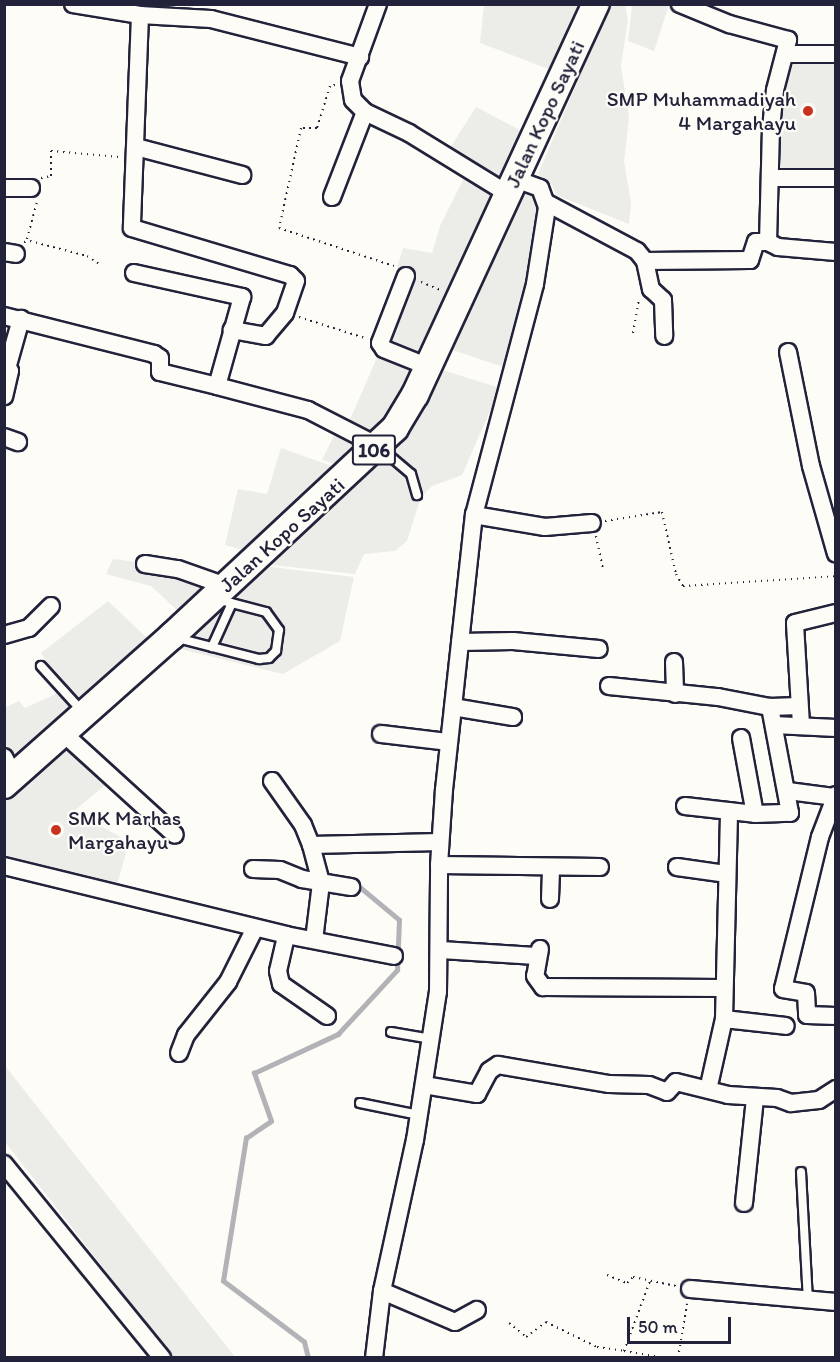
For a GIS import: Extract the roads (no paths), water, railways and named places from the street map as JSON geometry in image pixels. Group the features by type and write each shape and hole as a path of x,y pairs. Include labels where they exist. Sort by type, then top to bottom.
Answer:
{"main road":[{"name":"Jalan Kopo Sayati","path":"8,773 63,733 172,636 224,596 378,446 406,411 429,368 596,4"}],"street":[{"path":"73,4 140,15 190,11 360,57"},
{"path":"374,1358 382,1291 419,1115 431,1039 441,950 439,865 448,742 474,515 535,284 547,203 540,188 512,187 365,112 353,100 350,87 378,4"},
{"path":"688,6 786,47 836,54"},
{"path":"140,15 132,228 290,275 296,284 285,312 266,337 232,330"},
{"path":"768,242 775,90 786,47"},
{"path":"332,197 365,112"},
{"path":"135,153 242,175"},
{"path":"771,178 836,178"},
{"path":"5,190 31,188"},
{"path":"547,203 629,246 645,261 651,289 661,296 665,307 664,336"},
{"path":"645,261 750,260 756,242 768,242 777,247 836,252"},
{"path":"134,273 242,297 219,386"},
{"path":"406,276 380,343 384,349 429,368"},
{"path":"4,396 13,318 154,354 160,358 160,372 308,410 378,446"},
{"path":"788,352 831,520 836,554"},
{"path":"474,515 545,528 592,524"},
{"path":"146,564 178,569 224,596"},
{"path":"4,635 29,628 51,606"},
{"path":"801,725 795,623 836,613"},
{"path":"460,642 513,641 599,649"},
{"path":"674,662 675,694"},
{"path":"609,686 770,707 799,706"},
{"path":"453,707 513,717"},
{"path":"685,806 755,814 789,814 788,791 770,707"},
{"path":"774,725 836,728"},
{"path":"63,733 175,835"},
{"path":"381,734 448,742"},
{"path":"741,738 755,814"},
{"path":"272,781 303,825 311,845 321,883 314,940"},
{"path":"788,791 835,796 820,837 783,989 806,993 807,1015 836,1016"},
{"path":"710,1081 724,1019 722,988 729,811"},
{"path":"311,845 441,842"},
{"path":"439,865 600,867"},
{"path":"4,866 255,928 394,957"},
{"path":"677,867 726,874"},
{"path":"550,899 551,868"},
{"path":"253,869 280,870 321,883 351,887"},
{"path":"179,1053 186,1035 228,982 255,928"},
{"path":"286,935 278,971 281,984 327,1016"},
{"path":"441,950 538,952 535,980 543,987 722,988"},
{"path":"724,1019 786,1026"},
{"path":"424,1085 477,1094 492,1068 509,1065 582,1080 650,1085 667,1092 676,1082 755,1098 809,1102 836,1089"},
{"path":"744,1203 755,1098"},
{"path":"4,1164 162,1358"},
{"path":"690,1289 836,1302"},
{"path":"382,1291 455,1322 477,1310"}],"lane":[{"path":"378,446 411,474 417,495"},
{"path":"172,636 212,647 259,659 269,658 276,651 279,630 266,612 224,596 212,647"},
{"path":"41,666 84,714"},
{"path":"391,1032 431,1039"},
{"path":"360,1103 419,1115"},
{"path":"801,1172 808,1301"}],"waterway":[{"path":"308,1358 304,1342 223,1281 246,1138 271,1121 254,1073 338,1034 397,970 399,920 358,886"}],"place":[{"name":"SMP Muhammadiyah 4 Margahayu","path":"808,111"},
{"name":"SMK Marhas Margahayu","path":"56,830"}]}
